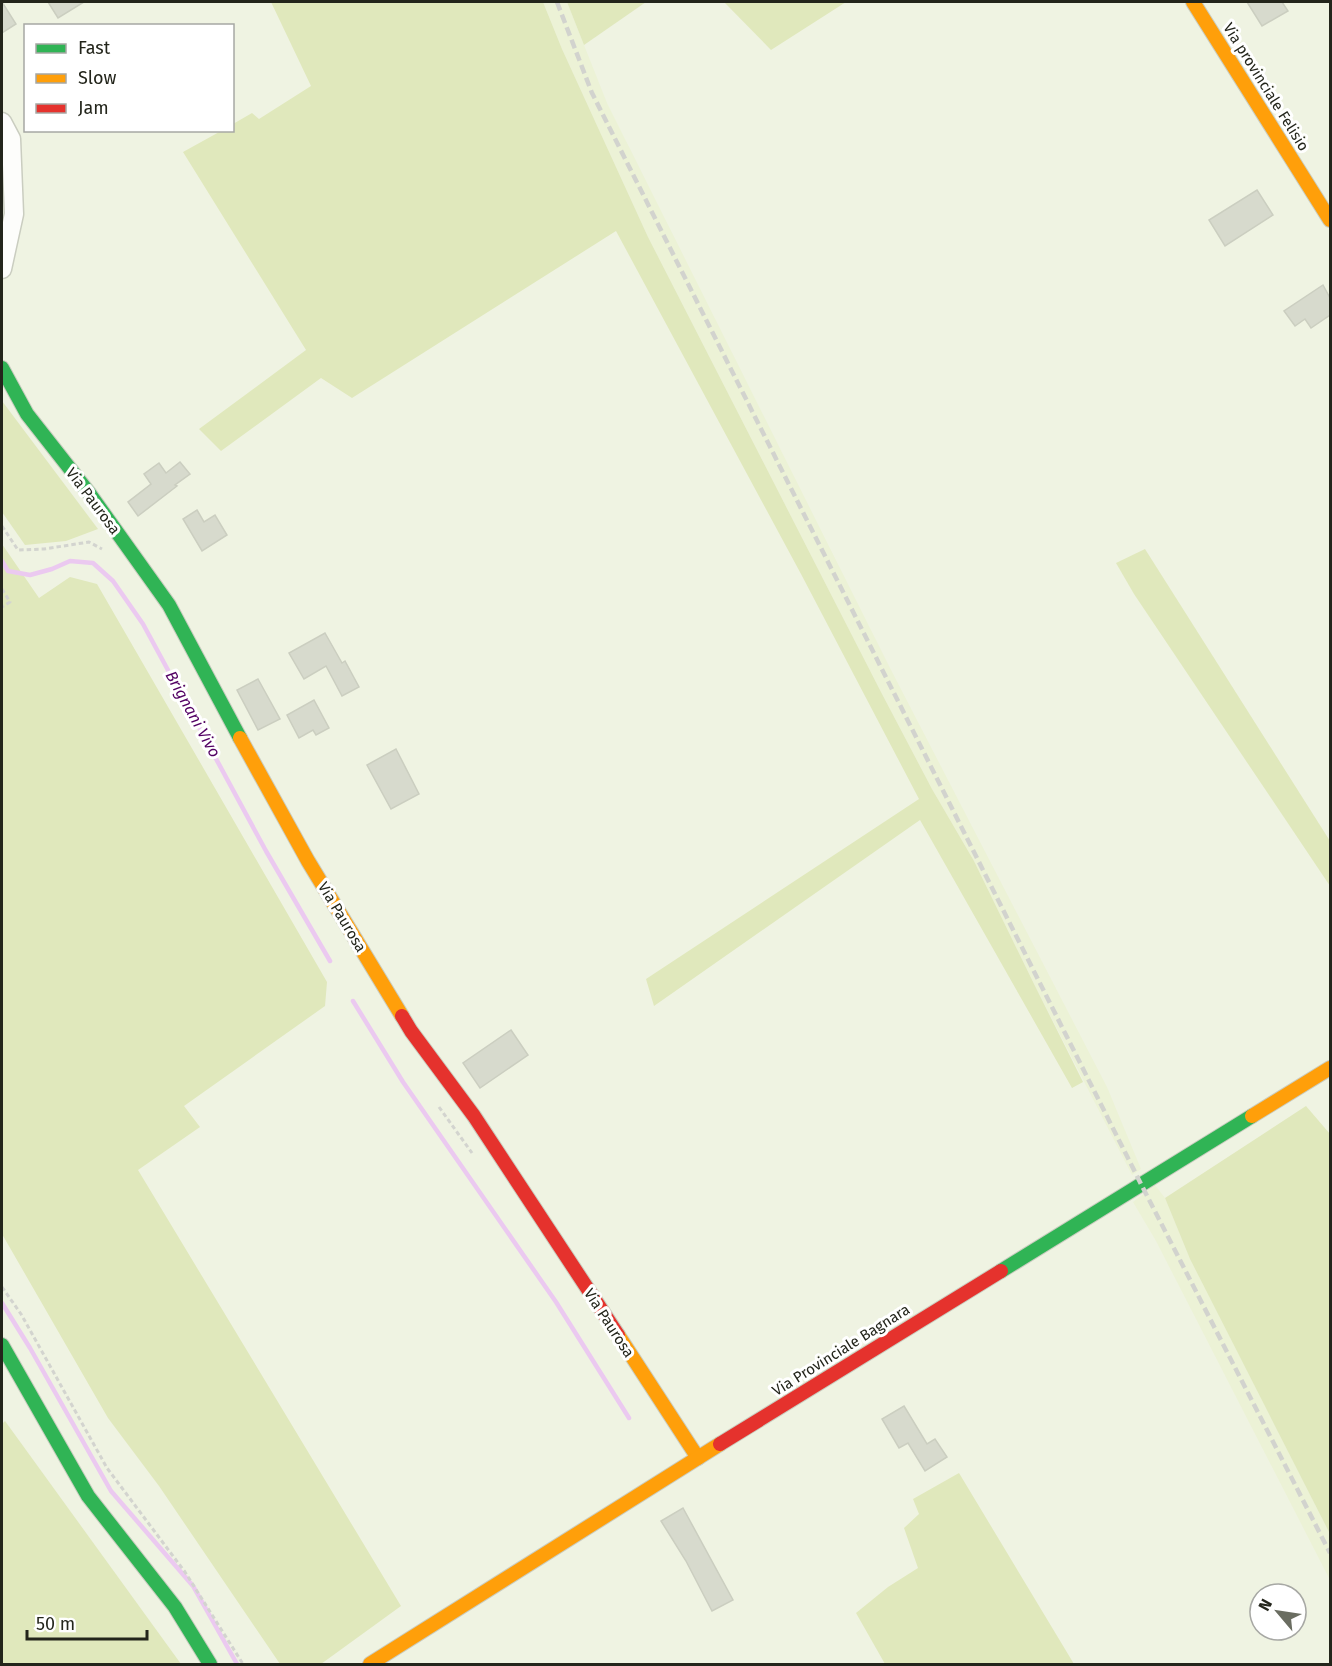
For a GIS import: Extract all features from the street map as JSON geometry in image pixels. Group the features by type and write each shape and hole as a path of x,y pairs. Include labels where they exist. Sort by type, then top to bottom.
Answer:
{"street":[{"name":"Via provinciale Felisio","path":"1193,2 1330,220"},
{"path":"2,122 10,139 14,214 2,269"},
{"name":"Via Paurosa","path":"2,368 27,414 89,493 169,605 308,861 411,1031 474,1116 698,1458"},
{"name":"Via Provinciale Bagnara","path":"370,1665 698,1458 1330,1068"},
{"path":"2,1345 88,1496 175,1607 210,1665"}],"path":[{"path":"2,589 10,602 2,607"},
{"path":"2,1287 21,1314 107,1468 185,1572 243,1665"}],"shaded area":[{"path":"271,2 543,2 562,49 648,237 881,692 932,789 974,861 1083,1082 1072,1088 920,820 654,1006 646,979 919,799 616,231 352,398 321,378 221,451 199,429 306,350 183,152 219,132 234,132 234,123 252,113 259,119 311,86"},
{"path":"543,2 567,2 607,103 890,668 1107,1087 1141,1169 1132,1175 974,861 932,789 881,692 648,237 562,49"},
{"path":"567,2 646,2 584,45"},
{"path":"724,2 846,2 771,50"},
{"path":"2,401 98,529 66,541 25,545 2,512"},
{"path":"2,544 39,598 70,577 97,584 327,982 325,1006 184,1106 200,1127 138,1170 401,1606 321,1664 280,1664 159,1486 108,1418 2,1234"},
{"path":"1145,549 1330,841 1330,886 1134,594 1116,563"},
{"path":"1306,1106 1330,1134 1330,1534 1190,1259 1165,1198"},
{"path":"1155,1185 1165,1198 1190,1259 1330,1534 1330,1580 1156,1241 1133,1202"},
{"path":"5,1421 181,1664 2,1664 2,1424"},
{"path":"959,1473 1074,1664 885,1664 856,1613 888,1587 918,1568 904,1528 919,1514 913,1499"}],"building":[{"path":"2,2 16,24 2,33"},
{"path":"48,2 84,2 58,18"},
{"path":"1247,2 1282,2 1288,11 1262,26"},
{"path":"1257,190 1273,215 1225,246 1209,220"},
{"path":"1323,285 1330,298 1330,315 1311,328 1305,319 1295,326 1284,311"},
{"path":"180,462 190,474 138,516 128,502 151,484 144,474 159,463 166,473"},
{"path":"197,510 204,522 215,515 227,535 202,551 183,519"},
{"path":"325,633 342,663 345,661 359,687 342,696 326,666 304,679 289,653"},
{"path":"258,679 280,719 258,730 237,690"},
{"path":"314,700 329,728 316,735 313,730 299,738 287,715"},
{"path":"396,749 419,794 391,809 367,765"},
{"path":"511,1030 528,1055 480,1088 463,1063"},
{"path":"904,1406 927,1444 935,1439 947,1457 925,1471 908,1443 899,1448 882,1419"},
{"path":"683,1508 733,1600 712,1611 686,1561 661,1521"}],"waterway":[{"name":"Brignani Vivo","path":"2,561 8,571 30,575 70,561 93,563 113,581 143,624 266,851 330,961"},
{"path":"353,1001 403,1082 556,1302 629,1418"},
{"path":"2,1303 111,1491 193,1586 237,1664"}],"railway":[{"path":"557,2 592,93 1141,1184 1330,1553"}],"traffic: fast":[{"path":"2,368 27,414 89,493 169,605 240,738"},
{"path":"1001,1271 1252,1116"},
{"path":"2,1345 88,1496 175,1607 210,1664"}],"traffic: slow":[{"path":"1193,2 1330,220"},
{"path":"240,738 308,861 402,1016"},
{"path":"1252,1116 1330,1068"},
{"path":"618,1335 698,1458"},
{"path":"370,1664 720,1444"}],"traffic: jam":[{"path":"402,1016 474,1116 618,1335"},
{"path":"720,1444 1001,1271"}]}
